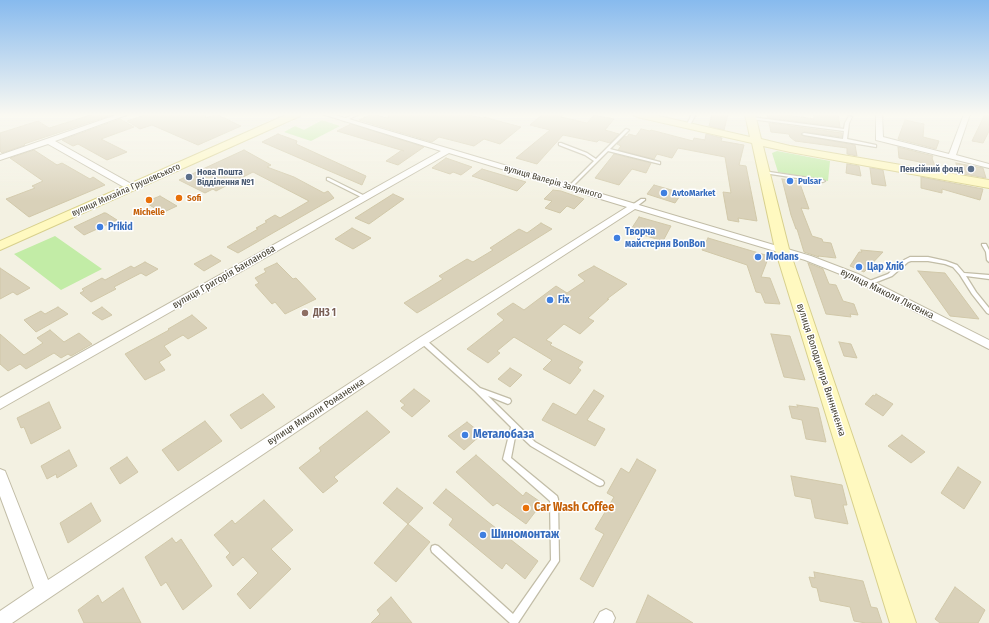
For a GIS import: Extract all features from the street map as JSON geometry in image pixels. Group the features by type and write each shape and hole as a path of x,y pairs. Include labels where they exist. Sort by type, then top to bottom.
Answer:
{"street":[{"path":"0,158 43,143"},
{"path":"53,143 132,188"},
{"name":"вулиця Михайла Грушевського","path":"0,246 232,143"},
{"name":"вулиця Валерія Залужного","path":"421,143 570,187 639,203 782,249"},
{"name":"вулиця Володимира Винниченка","path":"756,143 782,249 903,623"},
{"path":"767,143 989,184"},
{"path":"899,143 989,166"},
{"path":"952,156 957,143"},
{"name":"вулиця Григорія Бакланова","path":"0,404 447,151"},
{"name":"вулиця Миколи Романенка","path":"0,622 423,341 639,203"},
{"name":"вулиця Миколи Лисенка","path":"782,249 821,262 869,284 989,345"},
{"path":"0,476 44,592"}],"lane":[{"path":"570,187 615,143"},
{"path":"860,143 874,146"},
{"path":"560,144 586,154 596,161"},
{"path":"608,150 659,163"},
{"path":"763,172 823,181"},
{"path":"328,179 365,197"},
{"path":"984,245 988,252 989,260"},
{"path":"869,284 890,276 910,259 928,259 946,263 955,266 989,312"},
{"path":"962,274 989,277"},
{"path":"423,341 478,390 514,428 532,444 600,483"},
{"path":"478,390 508,401"},
{"path":"435,550 514,621 555,561 554,499 507,458 514,428"}],"green space":[{"path":"777,151 830,161 828,181 778,172 772,153"},
{"path":"55,236 102,269 61,290 14,254"}],"building":[{"path":"0,143 27,143 2,153 0,151"},
{"path":"68,143 109,143 127,152 107,160 78,144 73,146"},
{"path":"264,143 296,143 366,176 362,185"},
{"path":"378,143 412,143 424,147 398,165 386,161 402,150"},
{"path":"463,143 478,143 474,146"},
{"path":"534,143 556,143 537,164 516,158"},
{"path":"733,143 744,145 739,165 746,166 757,221 738,218 739,222 728,220 723,192 731,193 725,157 678,148 672,158 657,154 654,159 618,150 621,146 617,144"},
{"path":"810,143 844,143 855,145 857,156 847,154 847,148"},
{"path":"913,143 938,143 936,149"},
{"path":"898,147 933,156 932,158 936,169 920,167 920,162 899,158"},
{"path":"34,150 57,165 62,163 90,179 93,177 105,185 29,217 6,199 35,188 32,186 43,181 10,158"},
{"path":"244,150 271,165 267,167 294,177 324,193 328,191 334,198 238,253 227,247 258,229 256,228 267,222 265,221 275,215 280,218 309,201 253,172 216,191 213,189 205,193 179,180"},
{"path":"614,154 651,163 646,173 632,169 619,185 595,178"},
{"path":"446,158 472,167 461,175 453,172 450,174 432,168"},
{"path":"956,163 983,168 986,178 958,173"},
{"path":"847,164 859,166 861,176 846,173"},
{"path":"870,168 883,170 886,186 872,184"},
{"path":"482,169 526,182 517,191 472,176"},
{"path":"921,177 983,189 980,200 942,189 942,193 921,188"},
{"path":"782,179 799,181 809,209 801,208 812,236 822,239 823,242 831,243 836,258 818,256 819,257 804,252 791,215"},
{"name":"AvtoMarket","path":"654,185 682,193 675,203 647,194"},
{"path":"553,190 561,191 584,199 574,209 567,206 560,213 545,208 552,201 544,199"},
{"path":"393,194 404,199 369,224 355,218"},
{"path":"160,196 177,206 162,213 145,202"},
{"path":"104,213 117,220 84,235 74,227"},
{"path":"639,217 671,226 663,241 630,231"},
{"path":"541,223 552,229 417,313 404,303 443,279 439,276 467,259 473,262 493,250 490,248 519,229 527,233"},
{"path":"352,228 371,238 353,249 335,239"},
{"path":"708,238 769,256 761,277 770,278 780,304 765,303 761,293 756,292 747,265 702,250"},
{"path":"861,250 883,252 864,272 850,266 859,252 862,252"},
{"path":"211,255 221,261 204,271 194,264"},
{"path":"145,262 158,269 146,276 141,273 114,287 116,289 91,302 80,293 84,291 82,289 102,278 105,280 131,266 134,268"},
{"path":"277,263 293,279 296,278 316,299 285,314 275,302 272,304 255,285 259,283 255,278 266,272 264,269"},
{"path":"808,263 823,269 829,284 836,285 843,301 854,304 858,315 850,314 851,317 826,314"},
{"path":"594,266 627,284 607,299 609,299 588,318 594,321 580,334 564,324 546,340 552,343 550,345 583,362 578,368 581,370 570,384 543,369 552,360 514,337 497,351 500,353 488,363 467,349 504,320 497,314 513,303 524,310 556,286 567,293 585,281 578,275"},
{"path":"0,268 30,288 17,295 13,292 0,299"},
{"path":"918,271 945,273 979,319 950,316"},
{"path":"58,307 68,314 36,332 24,320 41,311 45,314"},
{"path":"102,307 112,315 102,320 92,313"},
{"path":"192,315 207,328 188,339 183,335 164,346 171,355 159,362 165,370 145,380 125,354 169,330 168,329"},
{"path":"50,330 64,342 79,333 92,344 71,356 68,354 61,358 54,353 26,369 20,364 8,371 0,364 0,334 24,355 43,343 37,338"},
{"path":"771,334 790,336 805,380 784,377"},
{"path":"839,342 851,344 857,358 844,356"},
{"path":"510,368 522,375 510,387 498,379"},
{"path":"414,389 430,401 412,417 401,408 405,405 400,401"},
{"path":"594,390 604,396 587,420 605,429 595,446 542,420 553,403 576,415"},
{"path":"263,394 275,407 241,429 230,415"},
{"path":"876,394 893,404 883,416 865,404 873,395 875,396"},
{"path":"49,402 61,428 31,444 24,427 21,428 17,418"},
{"path":"797,405 818,408 826,442 806,439 802,420 792,418 789,406 798,407"},
{"path":"367,411 390,432 334,477 338,481 323,493 299,468 321,451 319,448"},
{"path":"205,421 222,441 178,471 162,450"},
{"name":"Металобаза","path":"467,422 482,434 464,450 448,436"},
{"path":"902,435 925,452 911,463 888,446"},
{"path":"69,450 77,466 57,478 56,474 47,479 41,466"},
{"path":"476,455 523,496 526,492 542,503 526,524 497,503 493,506 456,472"},
{"path":"127,457 138,472 120,484 110,468"},
{"path":"637,459 656,470 593,587 580,579 604,534 595,529 614,497 607,493 621,468 629,473"},
{"path":"958,467 981,482 964,509 941,493"},
{"path":"791,476 842,485 847,505 843,505 848,524 815,518 811,499 795,496"},
{"path":"397,488 423,508 408,524 383,503"},
{"name":"Шиномонтаж","path":"446,489 538,561 525,579 506,563 502,569 449,525 453,519 433,503"},
{"path":"264,500 293,530 271,549 291,569 250,609 237,594 258,573 243,557 233,566 226,557 230,553 214,535 232,520 235,524"},
{"path":"91,503 101,521 68,543 60,523"},
{"path":"408,524 430,542 396,582 374,563"},
{"path":"172,538 176,543 181,539 212,586 183,610 166,582 161,586 145,557"},
{"path":"814,572 863,581 871,607 877,608 882,623 854,621 850,607 820,601 817,588 812,587 809,577 815,578"},
{"path":"955,587 985,610 978,623 940,623 935,619"},
{"path":"123,588 141,623 84,623 78,610 98,595 102,603"},
{"path":"648,595 693,623 636,623"},
{"path":"391,597 412,623 371,623 380,614 377,610"}],"place":[{"name":"Пенсійний фонд","path":"971,169"},
{"name":"Нова Пошта Відділення №1","path":"189,177"},
{"name":"Pulsar","path":"790,181"},
{"name":"AvtoMarket","path":"664,193"},
{"name":"Sofi","path":"179,198"},
{"name":"Michelle","path":"149,200"},
{"name":"Prikid","path":"100,227"},
{"name":"Творча майстерня BonBon","path":"617,238"},
{"name":"Modans","path":"758,257"},
{"name":"Цар Хліб","path":"859,267"},
{"name":"Fix","path":"550,300"},
{"name":"ДНЗ 1","path":"305,313"},
{"name":"Металобаза","path":"465,435"},
{"name":"Car Wash Coffee","path":"526,508"},
{"name":"Шиномонтаж","path":"483,535"}]}
